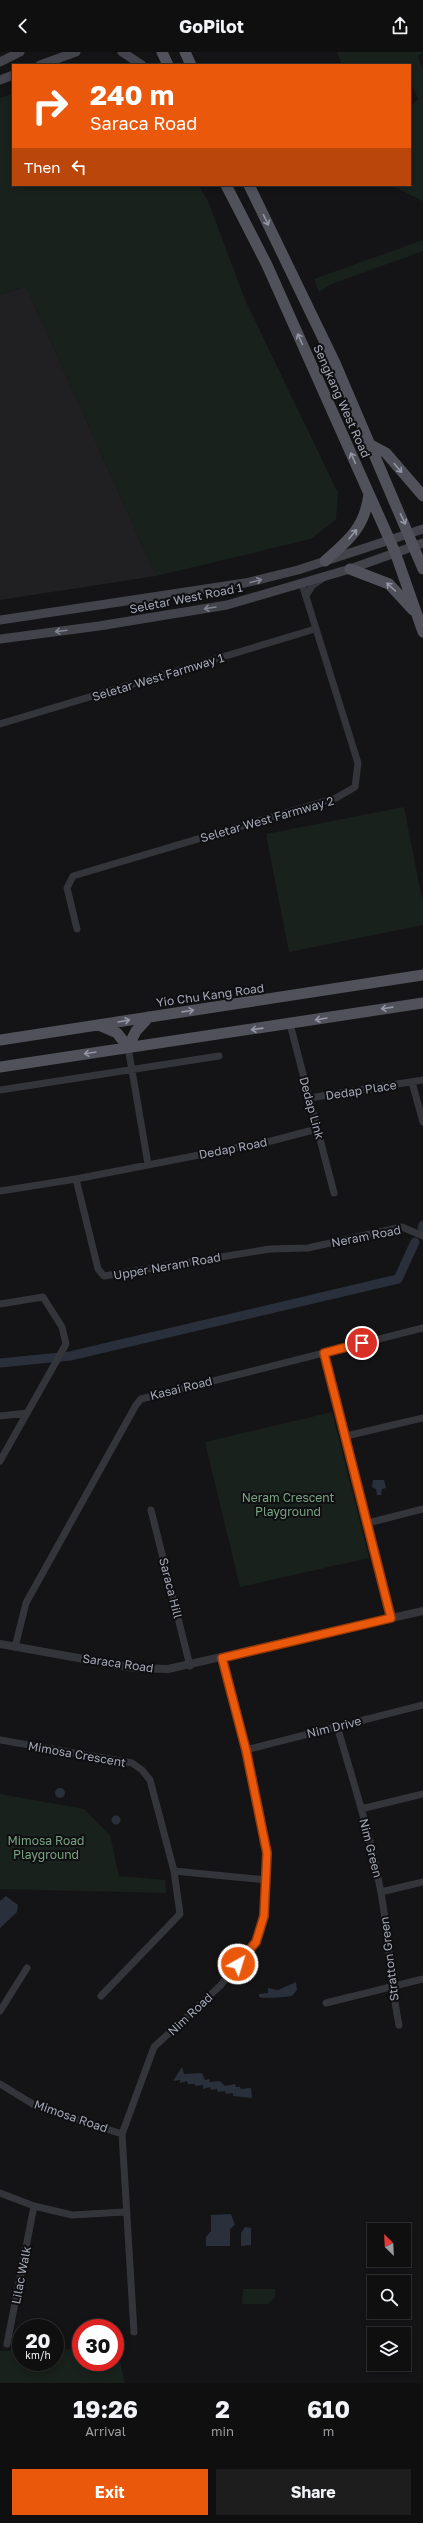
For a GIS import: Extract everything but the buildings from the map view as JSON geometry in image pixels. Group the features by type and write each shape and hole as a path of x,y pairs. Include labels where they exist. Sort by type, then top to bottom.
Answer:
{"main road":[{"path":"4,61 20,52"},
{"path":"4,61 29,52"},
{"path":"43,64 76,52"},
{"path":"122,52 140,64"},
{"path":"162,52 168,64"},
{"path":"185,52 191,64"},
{"path":"192,64 193,52"},
{"path":"0,80 12,75"},
{"name":"Sengkang West Road","path":"227,186 267,265 390,540 423,632"},
{"name":"Sengkang West Road","path":"249,186 335,363 410,533 419,544 423,569"},
{"path":"371,445 386,453 423,496"},
{"path":"325,561 350,538 358,528 367,510 369,494"},
{"name":"Seletar West Road 1","path":"0,620 246,583 325,561 423,529"},
{"name":"Seletar West Road 1","path":"0,639 99,626 227,605 350,569 419,544"},
{"path":"350,569 389,584 418,615"},
{"name":"Yio Chu Kang Road","path":"0,1040 327,992 423,975"},
{"path":"0,1067 423,1003"},
{"path":"128,1047 136,1031 149,1017"},
{"path":"99,1026 117,1033 128,1047"}],"street":[{"path":"306,596 312,586 330,575"},
{"name":"Seletar West Farmway 2","path":"77,929 67,888 73,876 336,798 355,787 358,763 302,584"},
{"name":"Seletar West Farmway 1","path":"0,724 315,629"},
{"name":"Dedap Link","path":"290,1024 334,1193"},
{"path":"128,1047 148,1164"},
{"path":"0,1090 220,1056"},
{"name":"Dedap Place","path":"310,1098 423,1080"},
{"name":"Dedap Place","path":"412,1082 423,1122"},
{"name":"Dedap Road","path":"0,1191 76,1179 271,1141 317,1129"},
{"name":"Upper Neram Road","path":"76,1179 98,1269 104,1276 270,1249 308,1248"},
{"name":"Neram Road","path":"308,1248 402,1228 409,1229 423,1236"},
{"path":"0,1304 43,1297 62,1327 66,1344 57,1363 0,1461"},
{"name":"Kasai Road","path":"15,1647 26,1603 136,1405 142,1399 423,1328"},
{"path":"324,1353 391,1618"},
{"path":"0,1416 27,1413"},
{"path":"346,1436 423,1418"},
{"path":"368,1523 423,1509"},
{"name":"Saraca Hill","path":"151,1510 190,1666"},
{"name":"Saraca Road","path":"0,1644 134,1668 168,1669 190,1666 423,1611"},
{"name":"Nim Road","path":"134,2332 125,2212 122,2134 154,2048 220,1986 256,1942 264,1916 267,1880 267,1853 246,1750 222,1658"},
{"name":"Nim Drive","path":"246,1750 423,1705"},
{"name":"Nim Green","path":"337,1726 361,1810 381,1892 423,1882"},
{"name":"Mimosa Crescent","path":"0,1740 132,1763 142,1770 150,1780 174,1870 180,1916 101,1996"},
{"name":"Nim Green","path":"361,1810 423,1794"},
{"path":"174,1870 267,1880"},
{"name":"Stratton Green","path":"381,1892 398,2025"},
{"path":"0,2011 27,1968"},
{"path":"326,2002 423,1979"},
{"name":"Mimosa Road","path":"0,2084 36,2106 122,2134"},
{"path":"0,2193 34,2206 72,2215 125,2212"},
{"name":"Lilac Walk","path":"7,2344 34,2206"}],"shaded area":[{"path":"26,286 156,576 0,600 0,295"},
{"path":"373,1480 384,1480 386,1488 382,1489 381,1495 377,1495 376,1489 372,1487"},
{"path":"58,1788 62,1788 64,1789 64,1797 58,1798 55,1795 55,1791"},
{"path":"114,1816 118,1816 120,1820 118,1824 114,1824 112,1822 112,1818"},
{"path":"6,1896 18,1905 17,1912 0,1928 0,1901"},
{"path":"296,1982 297,1990 292,1996 270,1998 259,1997 259,1994 268,1993 268,1988 278,1990"},
{"path":"182,2067 184,2074 202,2073 205,2080 209,2079 210,2082 220,2081 225,2086 235,2084 236,2087 240,2087 241,2089 251,2088 252,2098 233,2096 233,2093 226,2094 225,2091 218,2092 217,2089 211,2090 210,2087 203,2089 203,2085 195,2086 195,2084 188,2084 187,2081 180,2083 180,2080 173,2081"},
{"path":"231,2214 235,2225 230,2229 230,2246 206,2246 206,2237 211,2231 211,2215"},
{"path":"245,2227 251,2228 251,2245 241,2246 241,2233"}],"green space":[{"path":"337,52 423,52 418,56 423,70 423,201 392,186 411,186 411,106 418,99 411,84 411,64 342,64"},
{"path":"12,94 12,186 199,186 208,201 246,302 338,493 336,519 311,539 156,576 26,286 0,295 0,98"},
{"path":"423,240 423,251 332,284 319,292 314,279"},
{"path":"404,807 423,904 423,925 289,952 266,834"},
{"name":"Neram Crescent Playground","path":"332,1412 369,1558 240,1587 205,1442"},
{"name":"Mimosa Road Playground","path":"0,1794 84,1809 110,1835 119,1876 165,1880 166,1893 0,1889"},
{"path":"243,2289 275,2289 275,2297 268,2304 242,2304"},
{"path":"72,2349 72,2371 122,2371 125,2383 0,2383 0,2351 12,2350 12,2371 64,2371 64,2350"}],"waterway":[{"path":"422,1229 423,1225"},
{"path":"0,1363 70,1356 398,1279 415,1242"}],"route":[{"path":"238,1964 256,1942 264,1916 267,1880 267,1853 246,1750 222,1658 354,1625 391,1618 324,1353 362,1343"}]}
